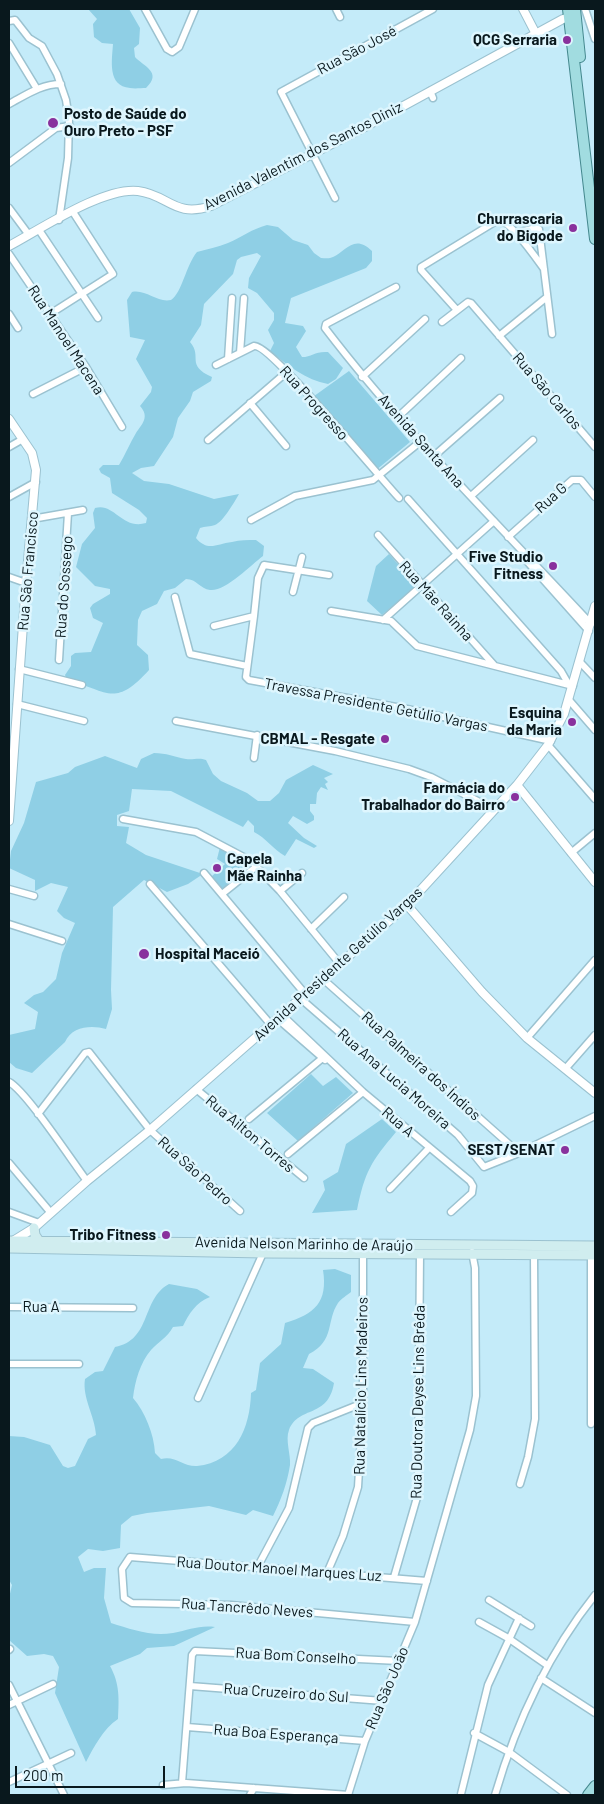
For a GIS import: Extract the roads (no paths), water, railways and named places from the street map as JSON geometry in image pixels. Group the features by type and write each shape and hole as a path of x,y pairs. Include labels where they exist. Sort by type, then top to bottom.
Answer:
{"main road":[{"path":"572,13 595,184"},
{"path":"572,13 595,238"},
{"path":"36,1226 35,1235 39,1241"},
{"name":"Avenida Nelson Marinho de Araújo","path":"10,1243 39,1241 263,1253 312,1249 363,1254 420,1254 472,1250"},
{"name":"Avenida Nelson Marinho de Araújo","path":"10,1243 163,1247 472,1250 595,1246"},
{"path":"472,1250 593,1255"},
{"path":"588,1795 595,1786"}],"street":[{"path":"145,9 167,49 172,52 179,48 195,9"},
{"path":"336,9 340,17"},
{"name":"Rua São José","path":"313,153 281,96 281,91 434,9"},
{"path":"523,9 536,34"},
{"path":"585,9 594,31 595,39"},
{"name":"Avenida Valentim dos Santos Diniz","path":"9,246 108,195 130,191 146,193 185,210 199,210 211,206 313,153 361,125 432,95 572,13"},
{"path":"9,21 15,20 29,38 42,46 61,84 69,113 68,158 59,220"},
{"path":"9,43 37,89"},
{"path":"10,102 48,85 61,84"},
{"path":"9,163 56,128 70,126"},
{"path":"313,153 335,198"},
{"path":"9,208 29,235"},
{"path":"50,314 113,274 73,212"},
{"path":"442,322 456,310 421,267 498,220 505,222 516,233 544,268"},
{"path":"516,233 538,228 552,334"},
{"path":"39,230 98,318"},
{"name":"Rua Manoel Macena","path":"9,254 86,366 122,427"},
{"name":"Avenida Santa Ana","path":"396,287 325,326 362,376 420,442 590,627"},
{"path":"499,336 547,297"},
{"path":"228,359 232,298"},
{"path":"240,353 244,298"},
{"name":"Rua São Carlos","path":"456,310 469,302 595,447"},
{"path":"9,314 18,328"},
{"path":"362,376 424,319"},
{"name":"Rua Progresso","path":"216,365 259,345 288,372 399,498"},
{"path":"398,416 461,358"},
{"path":"33,394 86,366"},
{"path":"208,440 288,372"},
{"path":"434,456 500,398"},
{"path":"250,403 286,446"},
{"name":"Rua São Francisco","path":"9,419 23,439 35,463 36,482 19,669 9,821"},
{"path":"9,447 23,439"},
{"path":"471,496 533,440"},
{"path":"251,520 295,496 366,482 379,477 420,442"},
{"name":"Rua G","path":"508,537 572,480 581,480 595,497"},
{"path":"9,497 36,482"},
{"path":"408,499 561,671 571,686"},
{"path":"32,519 83,510"},
{"name":"Rua do Sossego","path":"59,660 68,513"},
{"path":"384,620 494,521"},
{"name":"Rua Mãe Rainha","path":"378,535 494,666"},
{"path":"293,592 302,557"},
{"name":"Travessa Presidente Getúlio Vargas","path":"298,570 264,565 258,578 246,677 249,680 407,708 549,743"},
{"path":"298,570 329,575"},
{"path":"9,578 26,583"},
{"path":"175,597 190,654 247,666"},
{"name":"Avenida Presidente Getúlio Vargas","path":"10,1243 36,1226 87,1181 150,1130 272,1026 406,906 517,785 549,743 569,700 571,686 580,662 595,606"},
{"path":"331,610 384,620 395,624 417,646 467,661 571,686"},
{"path":"214,626 254,616"},
{"name":"Avenida Presidente Getúlio Vargas","path":"590,627 595,616"},
{"path":"580,662 595,678"},
{"path":"19,669 82,685"},
{"path":"569,700 595,730"},
{"path":"17,704 84,721"},
{"path":"176,721 335,750 409,769 431,777 494,809"},
{"path":"254,758 257,735"},
{"path":"549,743 595,800"},
{"path":"517,785 595,882"},
{"path":"123,819 196,832 258,866 340,964"},
{"path":"571,853 595,834"},
{"path":"222,894 258,866"},
{"name":"Rua Ana Lucia Moreira","path":"204,873 304,997 458,1135 481,1165 486,1167 519,1153"},
{"path":"280,891 302,873"},
{"path":"150,884 272,1026"},
{"path":"9,889 34,896"},
{"path":"311,929 344,897"},
{"path":"406,906 482,992 528,1038 595,1093"},
{"path":"9,924 62,941"},
{"path":"528,1038 595,960"},
{"name":"Rua Palmeira dos Índios","path":"324,980 519,1153"},
{"name":"Rua A","path":"281,1018 363,1092 470,1181 473,1186 472,1193 451,1212"},
{"path":"566,1068 595,1035"},
{"name":"Rua São Pedro","path":"38,1114 88,1052 150,1130 240,1211"},
{"path":"249,1119 325,1058"},
{"path":"9,1082 19,1090 38,1114 87,1181"},
{"name":"Rua Ailton Torres","path":"196,1089 304,1178"},
{"path":"288,1154 363,1092"},
{"path":"519,1153 595,1116"},
{"path":"390,1189 429,1148"},
{"path":"9,1163 51,1213"},
{"path":"9,1212 36,1226"},
{"name":"Rua São João","path":"348,1795 365,1741 415,1622 475,1410 476,1278 472,1250"},
{"path":"198,1398 263,1253"},
{"name":"Rua Natalício Lins Madeiros","path":"327,1573 343,1536 358,1487 363,1403 363,1254"},
{"name":"Rua Doutora Deyse Lins Brêda","path":"394,1577 418,1494 420,1254"},
{"path":"520,1484 528,1457 534,1419 534,1254"},
{"path":"591,1424 593,1255"},
{"name":"Rua A","path":"9,1307 132,1308"},
{"path":"9,1364 79,1364"},
{"path":"257,1568 289,1508 308,1428 313,1423 363,1403"},
{"name":"Rua Doutor Manoel Marques Luz","path":"130,1557 427,1581"},
{"name":"Rua Tancrêdo Neves","path":"130,1557 126,1560 122,1569 122,1592 125,1600 128,1602 231,1605 415,1622"},
{"path":"489,1600 531,1626"},
{"path":"495,1795 509,1752 547,1665 594,1600"},
{"path":"461,1794 474,1733 488,1685 508,1638 519,1618"},
{"path":"478,1622 508,1638 547,1665"},
{"name":"Rua Bom Conselho","path":"190,1686 193,1653 198,1650 399,1661"},
{"path":"541,1678 595,1713"},
{"path":"9,1705 53,1684"},
{"path":"9,1685 64,1795"},
{"path":"182,1783 190,1686"},
{"name":"Rua Cruzeiro do Sul","path":"190,1686 383,1701"},
{"name":"Rua Boa Esperança","path":"187,1727 365,1741"},
{"path":"474,1733 509,1752 567,1795"},
{"path":"9,1782 71,1753"},
{"path":"163,1785 182,1783 348,1795"},
{"path":"250,1795 254,1788"}],"place":[{"name":"QCG Serraria","path":"567,40"},
{"name":"Posto de Saúde do Ouro Preto - PSF","path":"53,123"},
{"name":"Churrascaria do Bigode","path":"573,228"},
{"name":"Five Studio Fitness","path":"553,566"},
{"name":"Esquina da Maria","path":"572,722"},
{"name":"CBMAL - Resgate","path":"385,739"},
{"name":"Farmácia do Trabalhador do Bairro","path":"515,797"},
{"name":"Capela Mãe Rainha","path":"217,868"},
{"name":"Hospital Maceió","path":"144,954"},
{"name":"SEST/SENAT","path":"565,1150"},
{"name":"Tribo Fitness","path":"166,1235"}]}
